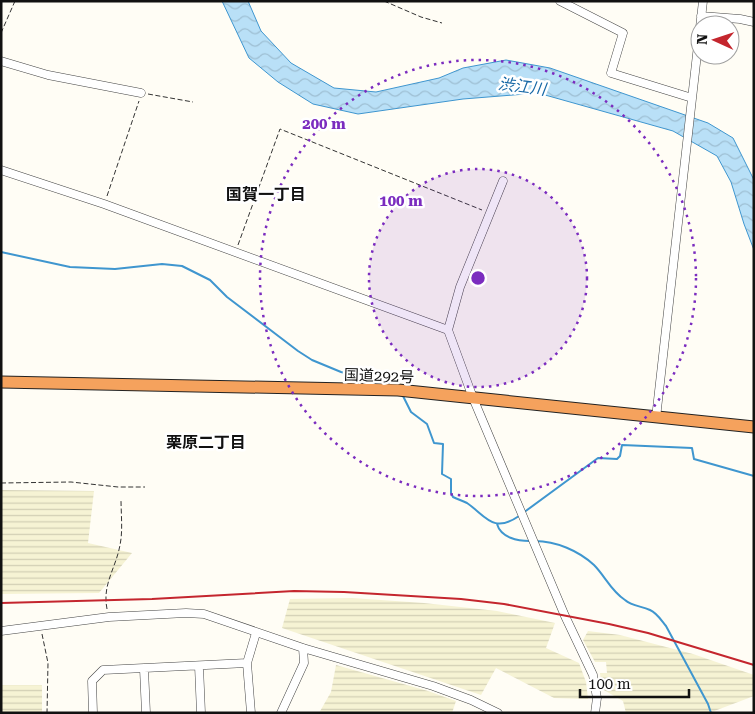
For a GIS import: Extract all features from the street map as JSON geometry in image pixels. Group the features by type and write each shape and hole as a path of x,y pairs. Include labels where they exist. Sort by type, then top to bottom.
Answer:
{"highway":[{"name":"国道292号","path":"1,382 398,390 754,427"}],"street":[{"path":"560,1 623,33 612,73 692,98"},
{"path":"701,15 703,1"},
{"path":"740,19 754,22"},
{"path":"1,61 48,74 141,94"},
{"path":"656,418 696,65"},
{"path":"1,170 104,204 448,330"},
{"path":"503,181 460,287 448,330 473,398 565,616 593,675 597,698 595,713"},
{"path":"1,631 108,617 186,613 204,614 303,648 432,686 471,700 498,713"},
{"path":"251,713 247,664 256,633"},
{"path":"281,713 304,663 303,648"},
{"path":"93,713 92,681 103,670 247,664"},
{"path":"199,666 201,713"},
{"path":"144,669 146,713"}],"path":[{"path":"1,33 15,1"},
{"path":"384,1 421,17 442,23"},
{"path":"104,204 141,94 193,102"},
{"path":"235,253 280,129 490,213"},
{"path":"1,484 71,482 145,487"},
{"path":"108,617 105,600 109,576 118,558 121,542 121,499"},
{"path":"40,625 48,663 47,713"}],"shaded area":[{"path":"1,490 94,491 88,543 132,553 99,593 1,594"},
{"path":"352,598 497,611 555,623 546,648 579,663 586,682 588,699 554,698 496,668 481,695 282,628 290,599"},
{"path":"588,631 620,635 693,654 754,675 754,696 709,713 626,713 623,701 602,689 600,673 607,673 606,662 595,662 583,640"},
{"path":"336,665 428,691 456,701 452,713 319,713 331,692"},
{"path":"1,685 42,685 42,713 1,713"}],"water":[{"name":"渋江川","path":"222,1 248,1 261,31 291,63 334,88 376,92 439,78 463,68 506,60 550,68 708,123 733,138 754,180 754,250 731,182 717,156 673,131 538,93 463,99 358,114 313,104 278,82 249,58"}],"waterway":[{"path":"1,252 70,267 115,269 162,264 182,266 210,280 227,297 312,360 341,372 394,385"},
{"path":"402,394 411,412 427,424 434,443 443,444 442,474 451,479 451,493 453,497 467,503 485,518 496,523 510,521 519,516"},
{"path":"523,513 598,458 617,459 620,456 622,445 692,448 694,459 754,476"},
{"path":"497,524 506,536 530,541"},
{"path":"535,541 559,545 581,555 594,565 620,596 631,604 650,610 657,615 666,626 711,713"}],"railway":[{"path":"1,603 152,599 294,591 461,599 504,604 609,624 648,633 754,665"}],"district":[{"name":"国賀一丁目","path":"266,194"},
{"name":"栗原二丁目","path":"206,442"}]}
